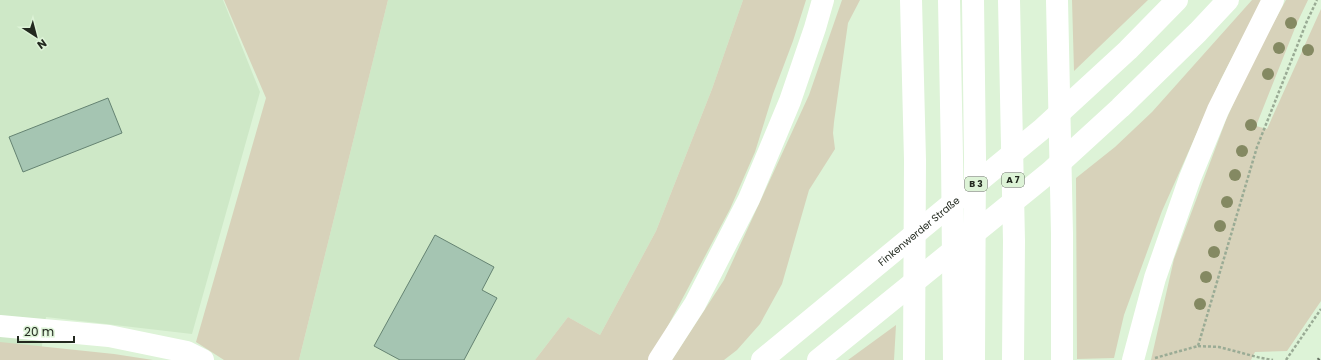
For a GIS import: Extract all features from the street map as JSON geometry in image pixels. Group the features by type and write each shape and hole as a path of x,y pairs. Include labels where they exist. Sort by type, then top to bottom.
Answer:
{"main road":[{"path":"659,360 695,304 749,199 781,125 813,36 823,0"},
{"path":"911,0 915,160 914,360"},
{"path":"949,0 954,360"},
{"path":"972,0 975,157 974,360"},
{"name":"A 7","path":"1009,0 1014,241 1013,360"},
{"path":"1057,0 1062,234 1062,360"},
{"name":"Finkenwerder Straße","path":"762,360 1041,130 1128,50 1176,0"},
{"path":"818,360 1050,172 1132,97 1228,0"},
{"path":"1141,359 1155,278 1190,178 1218,110 1273,0"},
{"path":"0,326 109,336 187,352 203,360"}],"path":[{"path":"1198,346 1256,147 1304,28 1317,0"},
{"path":"1286,360 1321,309"},
{"path":"1141,359 1198,346 1219,347 1273,360"}],"shaded area":[{"path":"0,0 223,0 260,92 192,334 46,317 40,360 0,360"},
{"path":"224,0 388,0 299,360 224,360 196,342 266,98"},
{"path":"388,0 743,0 712,89 656,231 600,335 568,317 535,360 299,360"},
{"path":"743,0 806,0 793,41 773,94 755,152 730,209 661,339 648,360 535,360 568,317 600,335 656,231 712,89"},
{"path":"842,0 860,0 848,23 834,122 833,133 835,149 809,190 782,284 760,324 737,350 724,360 672,360 724,280 809,95"},
{"path":"1072,0 1148,0 1074,71"},
{"path":"1252,0 1262,0 1221,79 1162,211 1124,315 1114,358 1077,359 1076,178 1115,147 1152,112"},
{"path":"1286,0 1308,0 1297,23 1256,126 1267,129 1321,9 1321,301 1287,351 1255,352 1251,360 1151,360 1174,259 1226,120 1252,62"},
{"path":"896,325 894,360 848,360"},
{"path":"0,342 114,354 153,360 0,360"}],"building":[{"path":"108,98 122,133 23,172 9,137"},
{"path":"435,235 494,267 482,290 497,298 464,360 400,360 374,346"}],"railway":[{"path":"1318,360 1321,356"}]}
